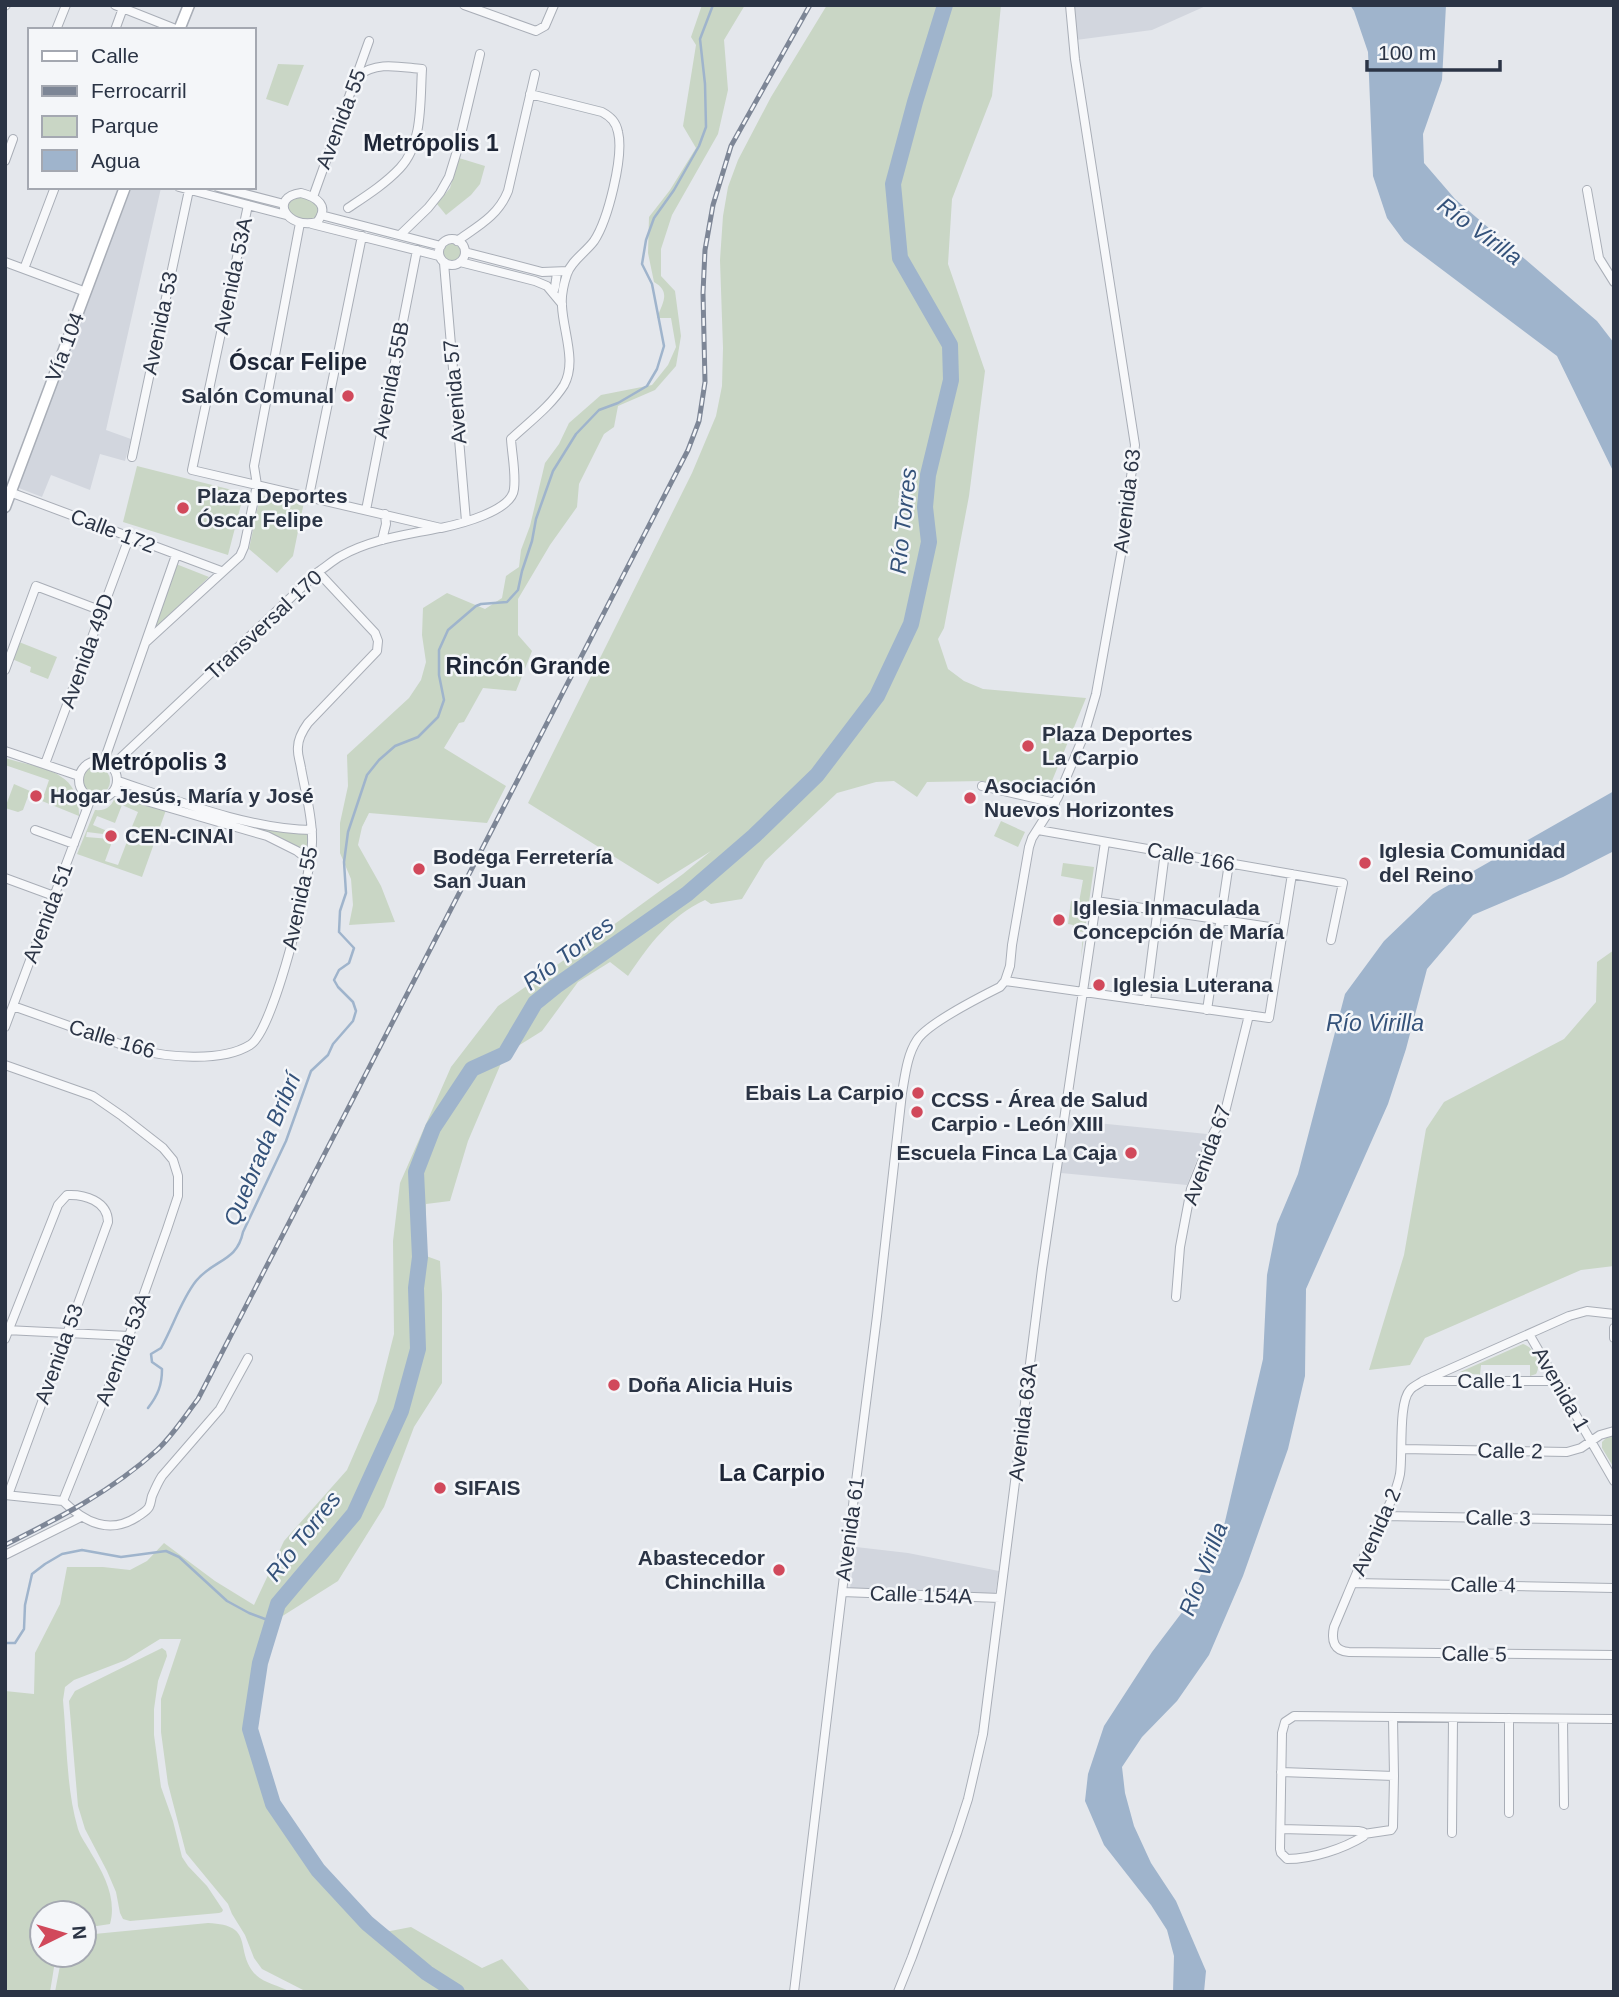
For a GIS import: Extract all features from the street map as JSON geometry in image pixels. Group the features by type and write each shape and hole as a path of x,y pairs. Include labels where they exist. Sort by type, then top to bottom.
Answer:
{"main road":[{"path":"182,28 191,5"},
{"name":"Vía 104","path":"5,507 8,492 122,189"}],"street":[{"path":"57,28 66,5"},
{"path":"464,5 539,31 547,23 554,5"},
{"name":"Avenida 63","path":"1005,981 1010,966 1029,847 1055,803 1084,735 1096,694 1122,549 1135,445 1075,59 1070,5"},
{"path":"115,28 119,7 176,28"},
{"name":"Avenida 55","path":"313,197 369,41"},
{"path":"400,235 440,193 449,177 480,54"},
{"path":"348,208 383,184 402,167 411,152 419,111 422,69 388,65 367,69 358,76"},
{"path":"441,246 448,240 457,240 490,219 504,202 535,74"},
{"path":"530,94 610,116 615,123 619,143 606,218 594,241 568,271 562,304"},
{"path":"5,161 13,139"},
{"path":"24,269 54,189"},
{"path":"186,189 286,215 300,223 417,250 453,265 460,262 535,281 547,286 562,304"},
{"path":"226,189 284,204"},
{"name":"Avenida 53","path":"132,457 189,190"},
{"path":"1587,190 1599,258 1614,282"},
{"path":"286,215 284,204 293,194 301,193 313,197 322,206 320,220 312,224"},
{"name":"Avenida 53A","path":"248,205 192,470 257,485"},
{"path":"321,215 441,246"},
{"path":"146,642 220,571 240,556 244,547 257,485 254,466 300,223"},
{"path":"309,496 362,236"},
{"path":"457,240 465,252"},
{"path":"441,246 442,259"},
{"name":"Avenida 55B","path":"366,510 417,250"},
{"path":"465,252 542,272 568,271"},
{"path":"460,262 465,252"},
{"name":"Avenida 57","path":"442,259 466,521"},
{"path":"5,262 84,291"},
{"path":"553,293 557,273"},
{"name":"Transversal 170","path":"108,764 318,572 340,556 382,540 466,521 510,501 514,489 511,439 565,384 569,360 562,304"},
{"path":"257,485 441,528"},
{"name":"Calle 172","path":"8,492 220,571"},
{"path":"382,540 386,524 385,514"},
{"name":"Avenida 49D","path":"45,764 129,538"},
{"path":"108,764 176,555"},
{"name":"Avenida 55","path":"253,1043 263,1029 274,1002 293,938 310,861 313,839 298,750 301,733 377,651 379,641 318,572"},
{"path":"5,670 36,586 102,611"},
{"path":"5,751 79,776"},
{"path":"115,792 117,773 108,764 94,761 86,765 79,776 79,783 82,791 91,798 102,799 115,792 267,836 310,861"},
{"path":"118,781 210,811 293,830 312,830"},
{"path":"982,786 1055,803"},
{"name":"Avenida 51","path":"5,1027 91,798"},
{"path":"35,830 74,844"},
{"name":"Calle 166","path":"1038,830 1343,883 1331,940"},
{"name":"Avenida 63A","path":"898,1992 968,1799 985,1723 1042,1269 1105,842"},
{"path":"1146,1001 1165,852"},
{"path":"1207,1010 1229,863"},
{"path":"1005,981 1269,1018 1292,874"},
{"path":"5,878 54,896"},
{"path":"1096,901 1283,929"},
{"name":"Avenida 61","path":"794,1992 907,1066 918,1038 929,1028 1000,987 1005,981"},
{"name":"Calle 166","path":"13,1006 155,1054 222,1055 239,1051 253,1043"},
{"name":"Avenida 67","path":"1176,1297 1180,1247 1191,1189 1214,1132 1224,1116 1249,1015"},
{"name":"Avenida 53A","path":"5,1066 93,1096 163,1148 173,1160 178,1176 178,1196 129,1336 63,1501"},
{"name":"Avenida 53","path":"6,1333 58,1205 66,1195 78,1195 96,1201 108,1214 108,1222 7,1495"},
{"path":"1423,1381 1569,1316 1587,1311 1614,1314"},
{"path":"1614,1328 1614,1338"},
{"path":"6,1333 129,1336"},
{"name":"Avenida 1","path":"1529,1334 1614,1481"},
{"path":"7,1495 63,1501 81,1517 92,1522 116,1526 128,1523 149,1508 162,1476 220,1409 248,1357"},
{"name":"Calle 1","path":"1423,1381 1557,1381"},
{"name":"Avenida 2","path":"1335,1646 1332,1638 1334,1628 1399,1480 1405,1396 1410,1389 1423,1381"},
{"name":"Calle 2","path":"1402,1450 1567,1452 1614,1431"},
{"name":"Calle 3","path":"1382,1516 1614,1520"},
{"path":"5,1555 81,1517"},
{"name":"Calle 4","path":"1353,1583 1614,1588"},
{"name":"Calle 154A","path":"842,1592 1000,1598"},
{"name":"Calle 5","path":"1335,1646 1341,1651 1349,1652 1614,1656"},
{"path":"1393,1718 1391,1830 1364,1834 1361,1838 1325,1852 1287,1860 1280,1849 1282,1726 1294,1716 1614,1719"},
{"path":"1452,1833 1453,1718"},
{"path":"1509,1718 1509,1813"},
{"path":"1563,1719 1564,1805"},
{"path":"1281,1772 1394,1776"},
{"path":"1281,1829 1358,1830 1364,1834"}],"shaded area":[{"path":"1074,5 1208,5 1152,30 1076,40"},
{"path":"131,189 161,189 106,430 131,439 125,461 100,454 90,490 51,475 42,497 16,487"},
{"name":"Escuela Finca La Caja","path":"1067,1120 1207,1134 1187,1185 1061,1173"},
{"path":"856,1547 908,1553 999,1571 995,1595 850,1588"}],"green space":[{"path":"702,5 745,5 724,40 728,90 718,134 672,215 661,249 661,276 675,291 681,336 676,366 655,390 618,406 614,427 604,434 579,484 577,507 550,545 518,599 518,635 532,651 516,691 483,688 464,722 459,723 444,748 506,786 487,823 369,813 358,845 381,886 395,922 349,925 353,905 351,879 340,853 340,823 348,786 347,755 409,698 421,680 426,662 422,635 423,608 447,593 485,609 502,598 506,576 519,567 521,550 530,526 545,463 559,444 569,423 601,395 652,385 668,365 676,347 671,318 657,318 664,294 654,282 648,253 649,217 670,190 696,148 683,126 696,45 691,37"},
{"path":"827,5 1001,5 992,96 952,199 948,264 985,371 969,496 944,628 938,639 948,669 964,681 983,689 1086,698 1045,798 982,781 927,782 917,797 894,781 876,782 837,793 765,861 742,899 711,904 705,900 692,907 661,932 628,976 610,962 578,982 542,1031 505,1054 468,1141 450,1201 426,1204 426,1256 440,1261 442,1383 414,1427 384,1507 338,1581 273,1622 260,1663 250,1729 273,1804 318,1870 367,1923 380,1933 411,1927 482,1968 502,1959 531,1992 307,1992 262,1969 228,1904 186,1853 168,1784 161,1732 161,1699 181,1639 160,1639 126,1660 74,1680 65,1687 63,1700 74,1813 79,1832 108,1887 112,1905 110,1924 98,1926 98,1899 28,1899 28,1969 54,1969 50,1992 5,1992 5,1691 34,1694 35,1653 60,1604 67,1567 130,1570 147,1561 164,1543 215,1581 254,1605 284,1541 347,1470 377,1401 394,1334 393,1241 400,1183 451,1067 498,1006 590,942 711,851 658,884 528,803 692,473 716,416 722,386 720,260 728,187 738,160 771,97"},
{"path":"278,64 304,65 288,106 266,99"},
{"path":"459,158 485,166 480,184 446,215 437,204 450,188"},
{"path":"301,196 318,206 319,213 313,221 290,216 290,203"},
{"path":"452,243 459,246 462,253 459,260 452,263 445,260 442,253 445,246"},
{"name":"Plaza Deportes Óscar Felipe","path":"137,466 244,493 228,555 123,522"},
{"path":"271,494 304,502 293,556 277,573 249,549 259,501"},
{"path":"176,564 209,577 151,632"},
{"path":"19,642 57,657 48,679 30,672 31,667 12,659"},
{"path":"5,758 56,773 66,780 78,800 79,816 42,801 49,780 5,765"},
{"path":"96,767 106,771 110,781 106,791 96,795 86,791 82,781 86,771"},
{"path":"14,784 30,791 23,810 18,812 5,808"},
{"path":"116,795 166,810 142,877 77,854 95,810 106,809","holes":["122,805 138,812 131,829 137,832 134,840 128,839 118,865 105,861 112,842 110,839 86,837 87,832 111,835 112,833 93,825 97,816 115,823"]},
{"path":"1001,821 1025,832 1018,847 994,836"},
{"path":"258,827 310,832 307,855 282,838 258,830"},
{"path":"1063,863 1094,867 1081,958 1083,932 1072,930 1073,925 1068,924 1071,901 1079,902 1083,880 1061,876"},
{"path":"1614,950 1614,1266 1581,1270 1425,1338 1410,1365 1369,1370 1404,1255 1426,1129 1444,1102 1564,1039 1596,1002 1597,962"},
{"path":"1523,1344 1536,1356 1536,1374 1530,1376 1530,1365 1481,1365 1480,1375 1460,1372"},
{"path":"1614,1436 1614,1468 1602,1448 1602,1442"},
{"path":"162,1648 167,1656 158,1681 154,1709 154,1735 161,1787 182,1857 223,1910 219,1913 130,1921 123,1919 120,1913 116,1892 85,1829 78,1806 69,1701 75,1691"},
{"path":"208,1923 223,1925 239,1934 249,1966 256,1975 291,1992 55,1992 59,1969 98,1969 98,1934"}],"water":[{"name":"Río Virilla","path":"1350,5 1446,5 1442,80 1423,134 1424,163 1455,199 1597,321 1614,343 1614,473 1557,356 1404,241 1387,218 1373,176 1368,52"},
{"name":"Río Virilla","path":"1614,791 1614,851 1563,877 1473,915 1427,969 1388,1104 1306,1289 1305,1376 1288,1449 1243,1576 1209,1655 1177,1701 1142,1737 1122,1767 1125,1793 1134,1826 1151,1863 1176,1901 1206,1971 1204,1992 1173,1992 1174,1956 1167,1930 1104,1845 1085,1801 1088,1774 1104,1726 1152,1652 1183,1611 1223,1530 1263,1359 1267,1275 1277,1224 1298,1174 1345,994 1384,941 1433,894"}],"waterway":[{"name":"Quebrada Bribrí","path":"148,1408 159,1390 162,1375 162,1369 152,1362 151,1354 161,1348 196,1281 236,1249 286,1141 311,1071 328,1055 333,1044 353,1021 356,1011 353,1002 334,980 339,970 349,963 354,948 339,932 340,911 346,893 344,862 348,832 367,775 395,746 418,737 438,717 444,700 439,675 439,650 448,630 476,606 507,602 518,590 536,519 553,471 576,434 599,410 618,403 647,386 657,369 664,346 652,284 642,264 646,240 654,218 674,190 699,146 706,127 700,39 713,5"},
{"name":"Río Torres","path":"457,1992 427,1973 367,1923 318,1870 273,1804 250,1729 260,1663 278,1604 354,1514 401,1411 418,1349 416,1288 420,1257 416,1172 433,1128 472,1069 505,1054 535,1003 687,894 754,836 817,775 877,696 911,624 929,542 925,507 928,475 951,380 950,345 900,258 893,184 945,5"},
{"path":"5,1643 15,1643 24,1629 25,1605 32,1574 62,1554 82,1550 121,1557 166,1551 179,1557 227,1601 273,1622"}],"railway":[{"path":"5,1545 65,1514 140,1465 174,1432 198,1399 688,450 699,421 705,382 703,293 705,250 713,205 731,146 810,5"}],"place":[{"name":"Salón Comunal","path":"348,396"},
{"name":"Plaza Deportes Óscar Felipe","path":"183,508"},
{"name":"Plaza Deportes La Carpio","path":"1028,746"},
{"name":"Hogar Jesús, María y José","path":"36,796"},
{"name":"Asociación Nuevos Horizontes","path":"970,798"},
{"name":"CEN-CINAI","path":"111,836"},
{"name":"Iglesia Comunidad del Reino","path":"1365,863"},
{"name":"Bodega Ferretería San Juan","path":"419,869"},
{"name":"Iglesia Inmaculada Concepción de María","path":"1059,920"},
{"name":"Iglesia Luterana","path":"1099,985"},
{"name":"Ebais La Carpio","path":"918,1093"},
{"name":"CCSS - Área de Salud Carpio - León XIII","path":"917,1112"},
{"name":"Escuela Finca La Caja","path":"1131,1153"},
{"name":"Doña Alicia Huis","path":"614,1385"},
{"name":"SIFAIS","path":"440,1488"},
{"name":"Abastecedor Chinchilla","path":"779,1570"}],"district":[{"name":"Metrópolis 1","path":"431,143"},
{"name":"Óscar Felipe","path":"298,362"},
{"name":"Rincón Grande","path":"528,666"},
{"name":"Metrópolis 3","path":"159,762"},
{"name":"La Carpio","path":"772,1473"}]}
